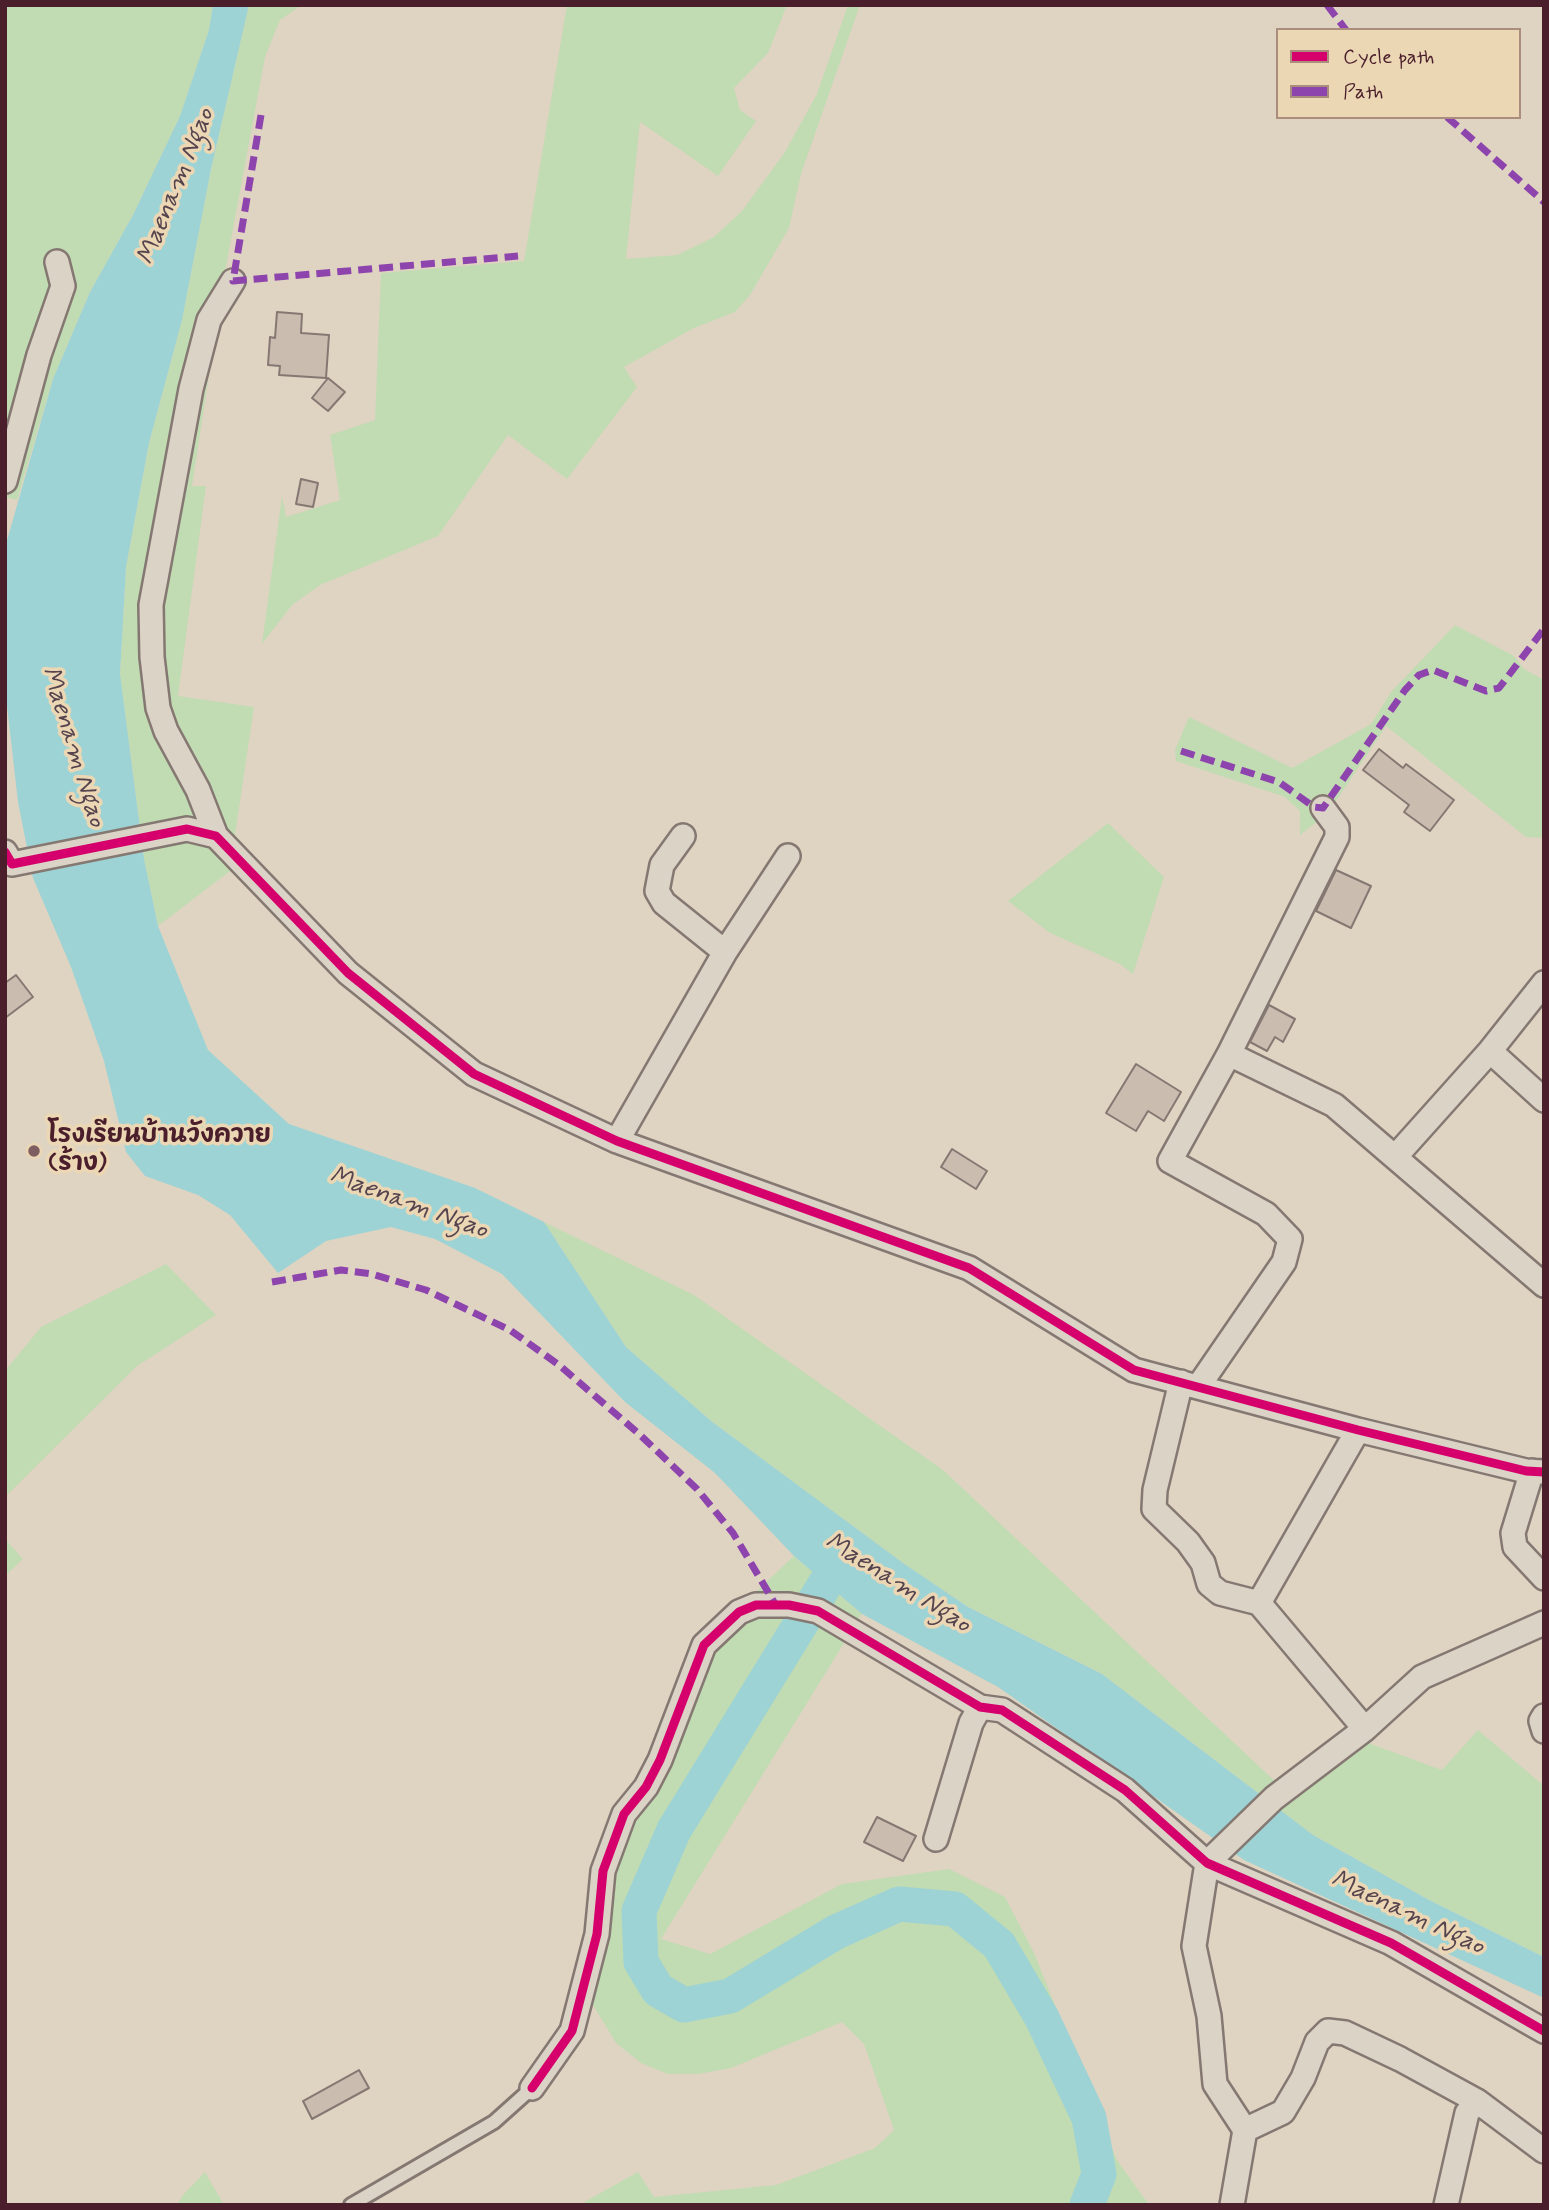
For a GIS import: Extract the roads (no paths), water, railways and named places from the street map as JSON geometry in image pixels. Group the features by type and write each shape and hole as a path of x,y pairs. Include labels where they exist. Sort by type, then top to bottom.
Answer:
{"street":[{"path":"5,481 38,355 63,286 57,262"},
{"path":"233,281 209,320 200,355 151,606 152,657 158,708 166,731 198,790 216,836 348,973 474,1074 617,1141 969,1268 1134,1370 1358,1430 1538,1471 1513,1533 1515,1547 1544,1578"},
{"path":"1323,808 1337,827 1337,837 1229,1054 1170,1161 1266,1214 1290,1239 1284,1262 1190,1384 1155,1490 1154,1509 1188,1542 1203,1563 1209,1584 1220,1593 1259,1603 1365,1729"},
{"path":"9,858 187,829 216,836"},
{"path":"683,836 662,865 657,891 664,903 725,952"},
{"path":"617,1141 725,952 788,856"},
{"path":"1396,1156 1490,1051 1544,983"},
{"path":"1490,1051 1544,1100"},
{"path":"1229,1054 1334,1105 1544,1285"},
{"path":"1259,1603 1358,1430"},
{"path":"533,2088 572,2031 597,1934 603,1871 624,1814 646,1787 660,1760 704,1645 739,1612 756,1605 789,1605 818,1611 980,1707 1002,1710 1125,1790 1212,1857 1391,1943 1544,2031"},
{"path":"1232,2205 1245,2130 1215,2084 1209,2016 1194,1946 1212,1857 1274,1798 1365,1729 1422,1677 1544,1623"},
{"path":"936,1839 971,1723 980,1707"},
{"path":"1544,1716 1541,1721 1544,1731"},
{"path":"1245,2130 1283,2112 1303,2078 1317,2042 1328,2031 1345,2033 1401,2059 1476,2101 1544,2151"},
{"path":"1446,2205 1467,2113 1476,2101"}],"lane":[{"path":"351,2205 494,2122 533,2088"}],"water":[{"name":"Maenam Ngao","path":"213,5 249,5 211,169 182,320 149,443 126,567 120,674 144,859 158,926 208,1050 289,1124 475,1188 544,1222 626,1347 711,1421 903,1563 968,1607 1102,1674 1313,1835 1429,1900 1544,1957 1544,1998 1244,1860 998,1687 862,1614 794,1556 715,1473 625,1402 502,1274 435,1239 391,1227 326,1241 278,1273 230,1215 198,1195 145,1176 126,1152 104,1061 71,967 33,878 18,802 5,688 6,544 53,379 90,292 133,215 180,116 209,30"}],"waterway":[{"name":"Maenam Ngao","path":"843,1555 674,1830 639,1911 641,1962 658,1990 684,2005 730,1996 836,1932 899,1904 955,1909 999,1945 1042,2018 1089,2118 1099,2174 1087,2205"}],"place":[{"name":"โรงเรียนบ้านวังควาย (ร้าง)","path":"34,1151"}]}
